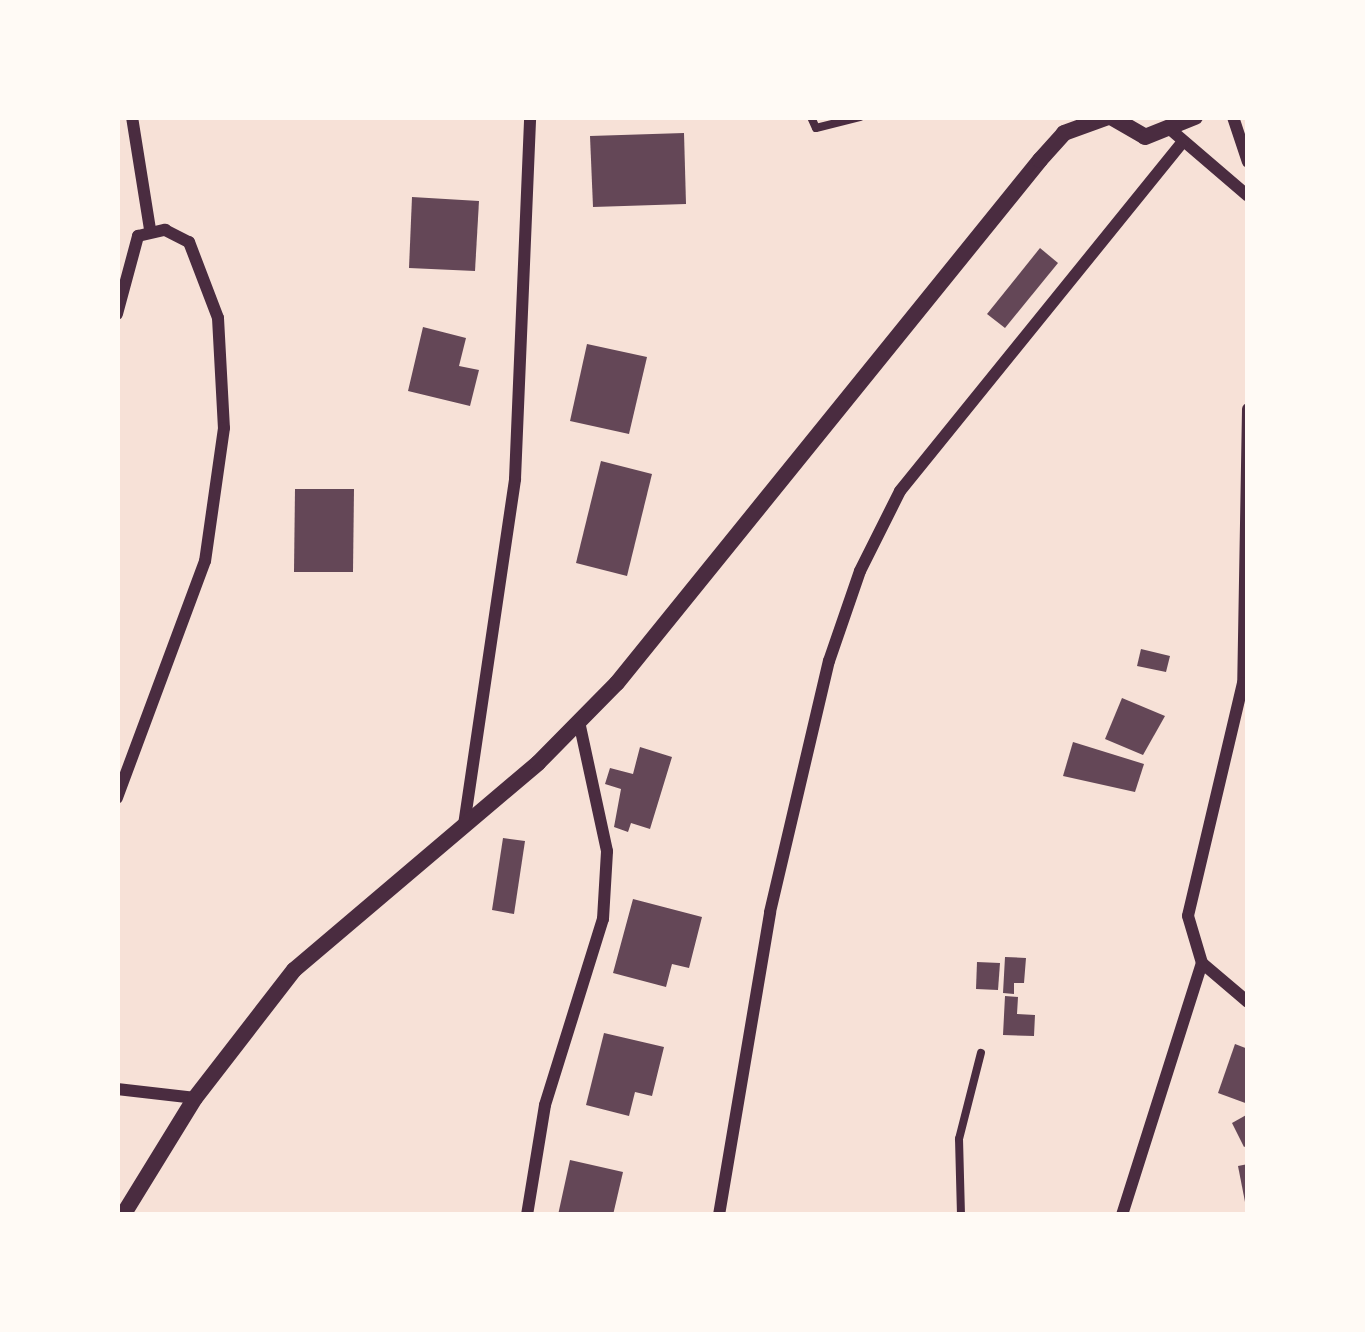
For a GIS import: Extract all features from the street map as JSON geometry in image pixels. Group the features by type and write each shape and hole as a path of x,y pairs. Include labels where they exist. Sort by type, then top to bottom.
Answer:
{"street":[{"path":"132,117 150,230"},
{"path":"464,825 515,479 530,117"},
{"path":"123,1215 195,1098 294,970 579,722 738,542 1064,134 1109,117 1145,137 1177,136 1248,196"},
{"path":"719,1215 770,912 829,661 860,572 900,491 1195,117"},
{"path":"1233,117 1248,162"},
{"path":"117,314 138,236 150,230 189,242 213,290 223,446 205,561 117,798"},
{"path":"1248,409 1244,683 1188,916 1202,963 1248,1003"},
{"path":"527,1215 545,1105 603,919 607,851 579,722"},
{"path":"1122,1215 1202,963"},
{"path":"117,1089 195,1098"}],"lane":[{"path":"811,117 816,128 860,117"},
{"path":"961,1215 959,1139 981,1053"}],"building":[{"path":"684,133 686,204 593,207 590,136"},
{"path":"412,197 479,201 475,271 409,268"},
{"path":"1040,248 1058,263 1005,328 987,314"},
{"path":"423,327 466,338 459,366 479,370 470,406 408,391"},
{"path":"587,344 647,357 629,434 570,421"},
{"path":"601,461 652,474 627,576 576,563"},
{"path":"295,489 354,489 353,572 294,572"},
{"path":"1141,649 1170,656 1166,672 1137,666"},
{"path":"1122,698 1165,716 1143,755 1105,739"},
{"path":"1073,742 1144,764 1135,792 1063,776"},
{"path":"640,747 672,757 650,829 631,823 628,832 614,827 621,789 605,784 610,768 633,774"},
{"path":"503,838 525,841 514,914 492,910"},
{"path":"633,899 702,917 689,968 672,964 666,987 613,973"},
{"path":"1005,957 1026,958 1024,983 1014,983 1014,994 1003,993"},
{"path":"977,962 1000,963 998,990 976,989"},
{"path":"1005,996 1018,997 1017,1014 1035,1015 1034,1036 1003,1035"},
{"path":"604,1033 664,1047 652,1096 635,1092 629,1116 586,1105"},
{"path":"1235,1044 1248,1049 1248,1104 1218,1093"},
{"path":"1248,1114 1248,1145 1244,1147 1232,1123"},
{"path":"570,1160 623,1172 613,1215 558,1215"},
{"path":"1248,1164 1248,1206 1246,1207 1238,1166"}]}
